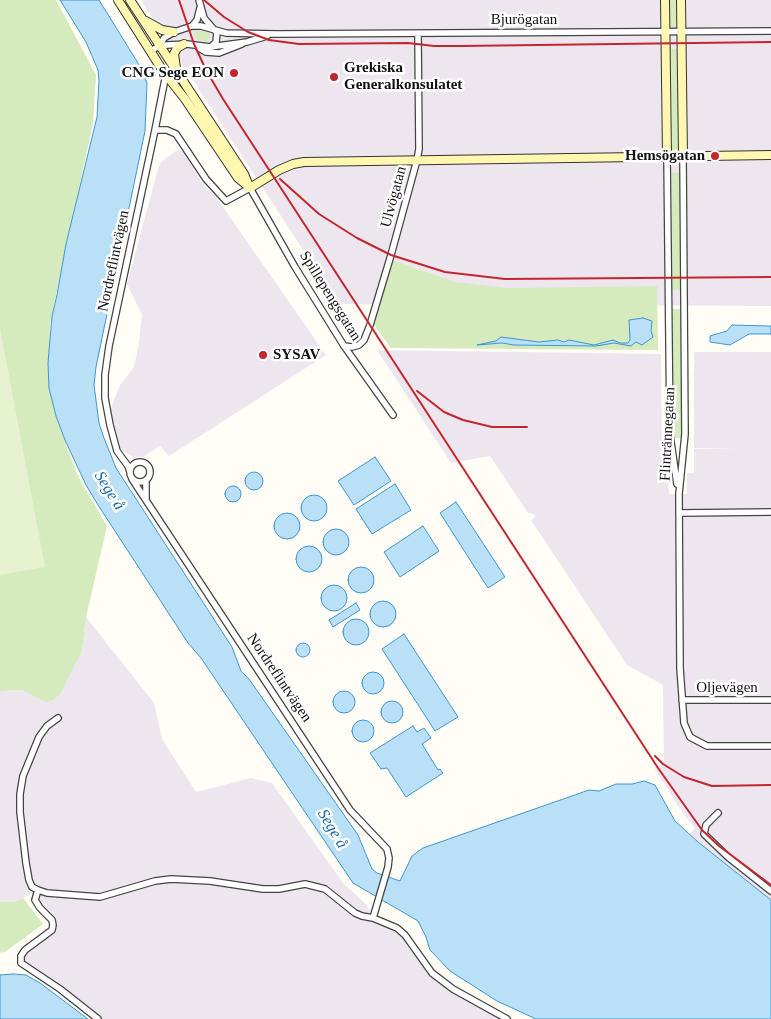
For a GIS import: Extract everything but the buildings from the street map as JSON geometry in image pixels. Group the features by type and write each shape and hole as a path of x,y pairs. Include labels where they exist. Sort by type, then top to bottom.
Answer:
{"street":[{"name":"Spillepengsgatan","path":"118,0 163,71 185,99 238,178 250,188"},
{"name":"Spillepengsgatan","path":"130,0 244,174 294,267 344,346 393,415"},
{"name":"Flintrännegatan","path":"665,0 670,435 679,494"},
{"name":"Flintrännegatan","path":"679,494 685,434 681,0"},
{"path":"192,26 199,16 200,3"},
{"path":"200,3 204,18 217,33 212,46"},
{"path":"140,16 154,27 174,32"},
{"name":"Bjurögatan","path":"151,51 159,46 164,38 174,32 192,26 213,28 226,33 277,34 771,31"},
{"name":"Ulvögatan","path":"344,346 352,347 359,345 364,340 370,325 417,160 419,149 418,33"},
{"name":"Bjurögatan","path":"195,45 206,52 219,53 247,42 277,34"},
{"name":"Bjurögatan","path":"159,46 184,44 204,47 247,42"},
{"path":"176,70 174,54 176,48 184,44"},
{"name":"Nordreflintvägen","path":"163,71 165,79 159,110 109,346 105,375 105,398 110,426 117,451 128,466 131,476 146,501 350,810 387,849 388,867 373,918"},
{"path":"155,130 167,130 176,134 206,179 226,202 274,172 295,163 319,161 771,155"},
{"path":"121,457 144,463 149,467 150,474 146,480 146,501"},
{"path":"137,462 132,466 131,476 138,482 146,480"},
{"path":"679,494 680,668 686,730 690,737 707,746 771,746"},
{"path":"679,513 771,512"},
{"name":"Oljevägen","path":"682,700 771,700"},
{"path":"58,718 47,726 39,737 23,776 20,794 20,812 28,880 32,887 47,893 100,897 155,881 171,879 210,881 263,889 279,889 305,884 325,888 355,913 396,928 404,935 432,972 453,990 507,1019"},
{"path":"718,812 706,826 704,834 728,857 771,891"},
{"path":"38,890 35,900 52,920 52,930 25,950 21,956 21,963 60,988 98,1019"}],"shaded area":[{"path":"141,0 771,0 771,306 338,304"},
{"path":"177,150 183,151 202,183 216,197 326,355 169,456 160,446 143,457 134,457 122,451 113,432 109,413 120,385 134,367 139,342 142,315 127,284 158,169 161,162"},
{"path":"377,350 661,354 662,481 668,482 669,494 687,494 687,473 694,473 694,449 737,448 694,448 694,352 771,352 771,900 690,834 695,828 655,770 664,762 663,685 627,665 531,520 534,519 535,515 527,512 490,456 451,463"},
{"path":"86,617 154,703 162,739 196,792 251,778 272,783 343,883 367,905 373,918 397,928 425,964 453,989 507,1019 98,1019 26,967 21,956 53,925 35,900 37,891 15,902 0,902 0,691 22,690 31,694 82,651"}],"green space":[{"path":"0,0 56,0 96,75 93,123 50,323 49,388 68,451 79,478 107,526 86,617 82,651 60,694 53,700 46,702 22,690 0,691"},
{"path":"668,0 678,0 679,29 668,29"},
{"path":"207,30 210,38 206,42 196,39 193,31"},
{"path":"669,49 679,49 680,153 671,153"},
{"path":"672,173 680,173 681,290 672,290"},
{"path":"392,260 455,282 508,288 657,286 658,350 391,348 374,325"},
{"path":"672,309 681,309 681,438 674,438"},
{"path":"0,328 45,567 0,575"},
{"path":"23,898 43,924 5,952 0,953 0,902 15,902"}],"water":[{"name":"Sege å","path":"60,0 99,0 141,68 147,83 145,131 96,367 94,385 99,423 104,438 116,468 232,647 241,671 249,679 358,835 372,869 377,873 400,881 412,856 423,848 589,790 599,791 616,784 632,784 644,781 655,785 675,821 698,842 771,900 771,1019 536,1019 497,1001 450,971 430,950 418,921 353,883 201,658 188,643 98,505 86,485 56,416 49,388 48,363 52,316 66,244 97,117 99,81 98,70 86,42"},
{"path":"643,318 652,321 651,331 653,337 642,345 636,342 631,346 614,343 596,346 514,345 502,343 477,345 496,341 501,337 539,342 558,340 564,342 569,340 594,345 613,340 620,343 628,343 630,340 629,320"},
{"path":"732,325 771,326 771,334 749,334 730,345 710,342 710,336 727,331"},
{"path":"375,457 391,481 354,505 338,481"},
{"path":"250,472 258,472 263,477 261,488 250,490 245,485 245,477"},
{"path":"395,484 411,510 372,534 356,509"},
{"path":"233,486 239,488 241,494 239,500 233,502 227,500 225,494 227,488"},
{"path":"314,495 323,499 327,508 323,517 314,521 305,517 301,508 305,499"},
{"path":"456,502 505,577 488,588 440,513"},
{"path":"287,513 296,517 300,526 296,535 287,539 278,535 274,526 278,517"},
{"path":"423,526 439,551 400,577 384,552"},
{"path":"336,529 345,533 349,542 345,551 336,555 327,551 323,542 327,533"},
{"path":"309,546 318,550 322,559 318,568 309,572 300,568 296,559 300,550"},
{"path":"361,567 370,571 374,580 370,589 361,593 352,589 348,580 352,571"},
{"path":"334,585 343,589 347,598 343,607 334,611 325,607 321,598 325,589"},
{"path":"383,601 392,605 396,614 392,623 383,627 374,623 370,614 374,605"},
{"path":"356,603 360,610 333,627 329,620"},
{"path":"356,619 365,623 369,632 365,641 356,645 347,641 343,632 347,623"},
{"path":"404,634 458,717 435,731 382,649"},
{"path":"300,643 306,643 310,650 306,657 300,657 296,653 296,647"},
{"path":"373,672 381,675 384,683 381,691 373,694 365,691 362,683 365,675"},
{"path":"344,691 352,694 355,702 352,710 344,713 336,710 333,702 336,694"},
{"path":"392,701 400,704 403,712 400,720 392,723 384,720 381,712 384,704"},
{"path":"363,720 371,723 374,731 371,739 363,742 355,739 352,731 355,723"},
{"path":"413,726 417,732 424,728 431,738 422,744 438,770 440,769 443,773 406,797 387,768 381,769 370,753"},
{"path":"0,975 26,975 40,983 88,1019 0,1019"}],"railway":[{"path":"179,0 194,44 206,70 223,99 658,768 702,830 719,846 771,885"},
{"path":"204,0 224,17 248,32 269,40 299,44 408,43 434,46 461,46 771,42"},
{"path":"280,179 319,214 357,238 391,255 445,272 505,279 771,277"},
{"path":"417,391 444,412 463,420 492,427 527,427"},
{"path":"655,756 663,764 684,777 712,786 771,785"}],"place":[{"name":"CNG Sege EON","path":"234,73"},
{"name":"Grekiska Generalkonsulatet","path":"334,77"},
{"name":"Hemsögatan","path":"715,156"},
{"name":"SYSAV","path":"263,355"}]}
